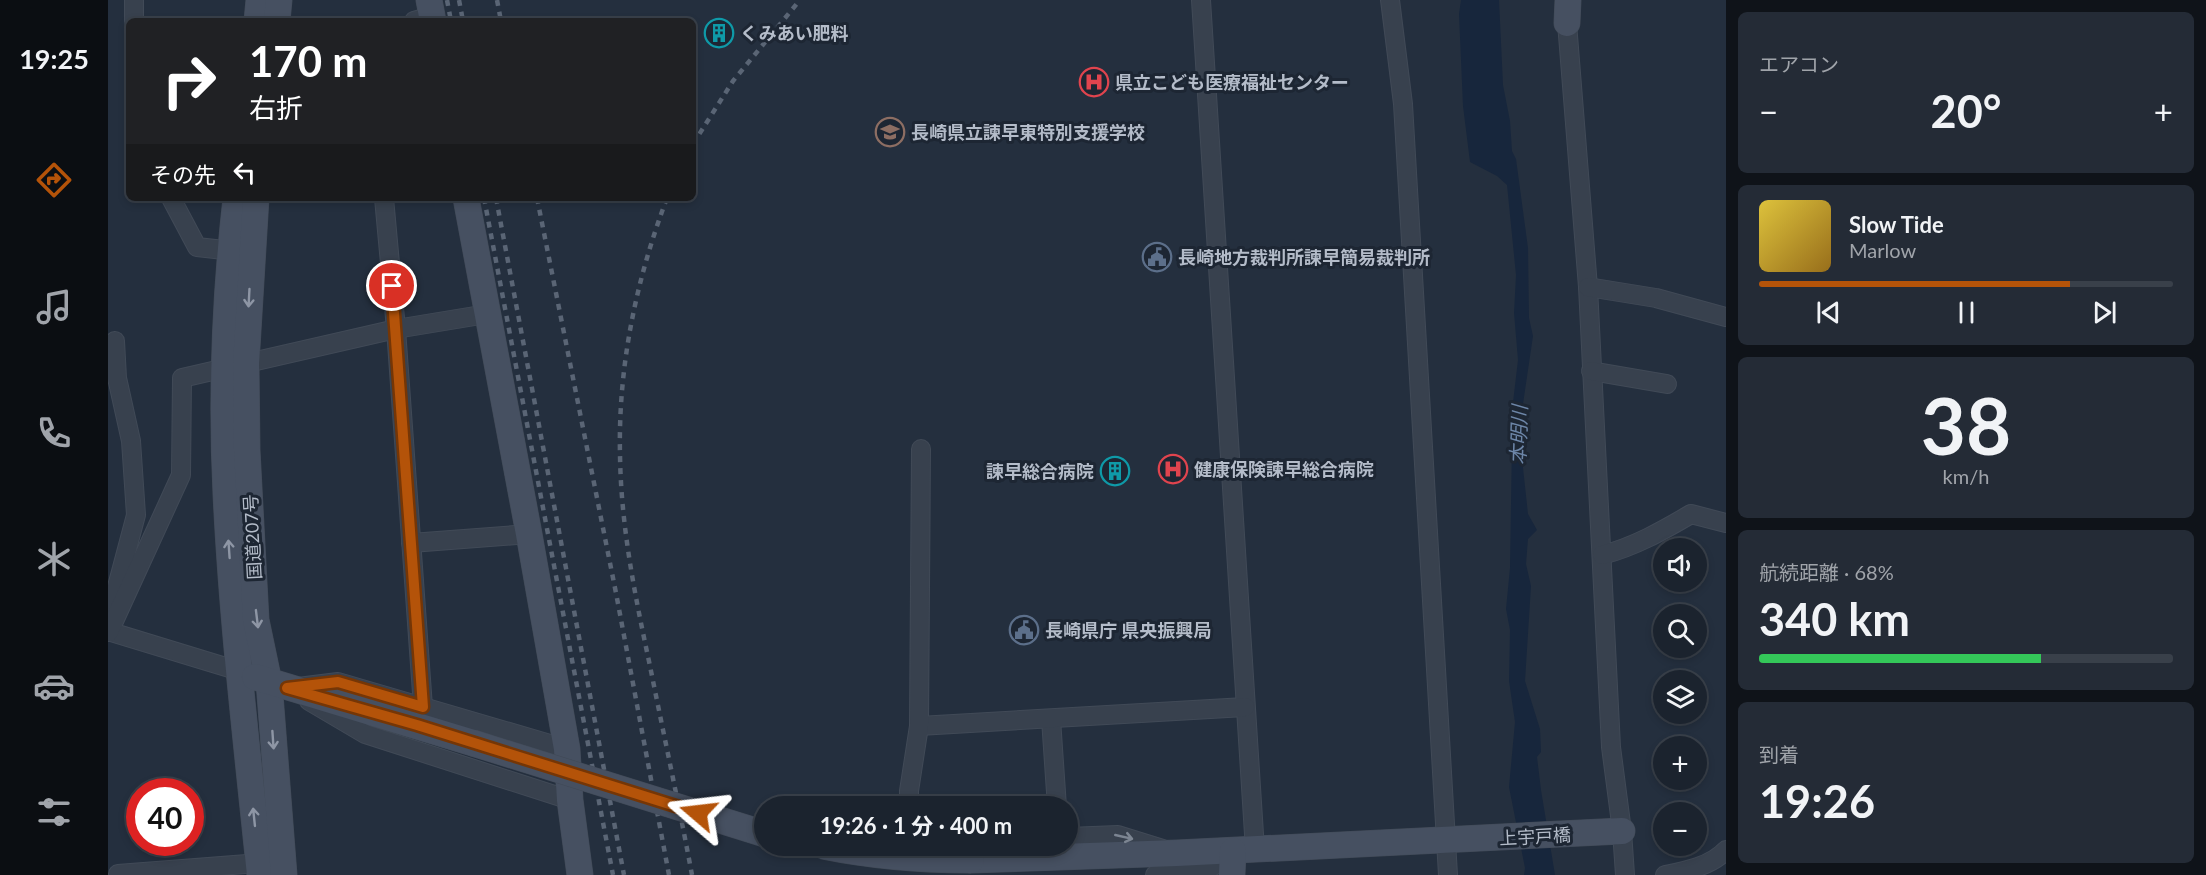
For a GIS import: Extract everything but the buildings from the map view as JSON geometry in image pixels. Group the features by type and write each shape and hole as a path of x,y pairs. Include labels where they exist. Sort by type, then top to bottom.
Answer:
{"street":[{"path":"134,18 135,0"},
{"path":"257,18 259,0"},
{"path":"277,18 279,0"},
{"path":"1155,875 1205,872 1240,859 1245,707 1201,0"},
{"path":"1390,0 1403,104 1457,839 1448,875"},
{"path":"1567,11 1588,287 1611,747 1611,832 1625,875"},
{"path":"173,201 197,247 241,252 236,201"},
{"name":"国道207号","path":"255,201 241,252 235,366 247,450 256,620 278,685 284,875"},
{"path":"384,201 396,329 423,707"},
{"path":"467,201 567,749 570,800 580,875"},
{"path":"1588,287 1656,298 1726,316"},
{"path":"111,627 181,475 182,378 396,329 487,314"},
{"path":"111,627 114,598 136,515 131,441 117,378 115,341"},
{"path":"118,874 259,869 239,670 225,492 235,366"},
{"path":"1591,371 1667,384"},
{"path":"909,796 919,726 921,449"},
{"path":"1602,555 1655,536 1691,514 1726,524"},
{"path":"411,543 529,534"},
{"path":"111,627 278,685 754,831"},
{"path":"278,685 338,682 567,749"},
{"path":"278,685 365,734 570,800"},
{"path":"919,726 1245,707"},
{"path":"1051,719 1056,796"},
{"path":"1611,832 1631,875"},
{"name":"上宇戸橋","path":"890,856 923,860 971,860 1177,854 1240,859 1457,839 1611,832"},
{"path":"1078,837 1118,835 1177,854"},
{"path":"1665,875 1718,860 1726,850"},
{"path":"896,875 904,856"}],"water":[{"name":"本明川","path":"1461,0 1499,0 1503,85 1528,248 1529,318 1533,336 1519,431 1528,514 1537,530 1528,539 1526,564 1531,586 1525,681 1540,729 1541,752 1537,757 1555,875 1524,875 1525,868 1509,787 1515,722 1509,681 1510,630 1506,609 1510,568 1512,441 1510,428 1518,360 1514,313 1516,275 1507,185 1497,176 1470,162 1463,106 1459,14"}],"railway":[{"path":"447,0 450,18"},
{"path":"459,0 462,18"},
{"path":"497,0 500,18"},
{"path":"696,139 733,81 800,0"},
{"path":"485,201 613,875"},
{"path":"497,201 624,875"},
{"path":"538,201 616,593 669,875"},
{"path":"666,201 646,260 631,324 622,389 621,482 634,587 692,875"}],"place":[{"name":"くみあい肥料","path":"719,33"},
{"name":"県立こども医療福祉センター","path":"1094,82"},
{"name":"長崎県立諫早東特別支援学校","path":"890,132"},
{"name":"長崎地方裁判所諫早簡易裁判所","path":"1157,257"},
{"name":"健康保険諫早総合病院","path":"1173,469"},
{"name":"諫早総合病院","path":"1115,471"},
{"name":"長崎県庁 県央振興局","path":"1024,630"}],"route":[{"path":"392,286 423,707 338,682 287,688 417,725 698,813"}]}
